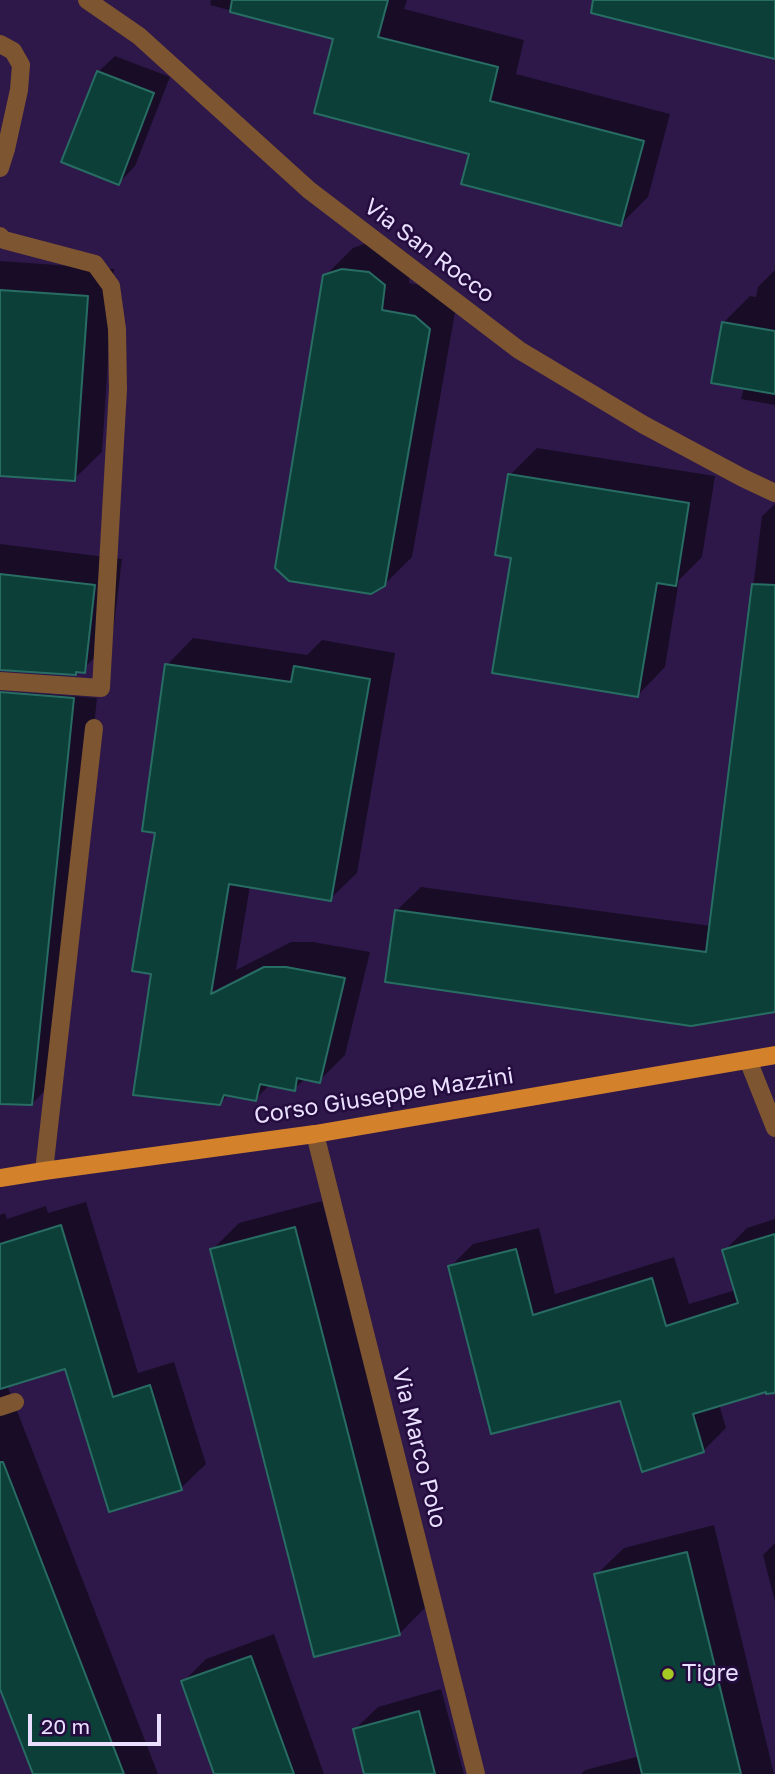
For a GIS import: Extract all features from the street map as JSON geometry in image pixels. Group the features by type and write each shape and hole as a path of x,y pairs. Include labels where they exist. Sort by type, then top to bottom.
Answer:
{"main road":[{"name":"Corso Giuseppe Mazzini","path":"0,1178 315,1134 775,1055"}],"street":[{"name":"Via San Rocco","path":"87,0 139,36 309,190 519,350 644,425 775,493"},
{"path":"0,44 13,51 21,65 19,90 0,168"},
{"path":"0,236 4,240 95,264 111,286 117,329 118,389 102,688 0,681"},
{"path":"44,1171 94,728"},
{"path":"748,1060 775,1128"},
{"name":"Via Marco Polo","path":"315,1134 476,1774"}],"building":[{"path":"232,0 388,0 378,37 498,67 490,101 644,141 621,226 461,184 469,154 314,113 333,39 230,12"},
{"path":"593,0 775,0 775,59 591,13"},
{"path":"97,71 154,93 119,185 61,162"},
{"path":"342,269 369,272 385,285 382,310 415,316 430,329 385,586 371,594 289,581 275,568 323,275"},
{"path":"0,290 88,296 75,481 0,476"},
{"path":"722,322 775,331 775,394 711,383"},
{"path":"508,474 689,503 676,586 657,583 638,697 492,673 511,558 495,555"},
{"path":"0,574 95,585 85,673 76,672 76,675 0,670"},
{"path":"752,584 775,585 775,1012 691,1026 385,982 395,910 706,952"},
{"path":"165,664 291,682 294,666 370,679 331,901 229,884 211,994 264,967 286,967 345,978 320,1083 297,1078 295,1091 260,1084 256,1101 224,1095 220,1105 133,1095 151,974 132,971 155,833 142,831"},
{"path":"0,692 74,698 32,1105 0,1104"},
{"path":"61,1225 113,1397 150,1385 182,1490 109,1512 65,1369 0,1389 0,1244"},
{"path":"295,1227 400,1635 314,1657 210,1249"},
{"path":"775,1234 775,1393 766,1392 693,1414 704,1452 642,1472 620,1401 491,1434 448,1266 516,1249 533,1315 652,1278 666,1326 738,1303 722,1250"},
{"path":"0,1462 3,1462 124,1774 33,1774 0,1689"},
{"name":"Tigre","path":"687,1552 741,1774 642,1774 594,1574"},
{"path":"251,1656 294,1774 214,1774 181,1681"},
{"path":"419,1711 435,1774 364,1774 353,1729"}],"place":[{"name":"Tigre","path":"668,1674"}]}
